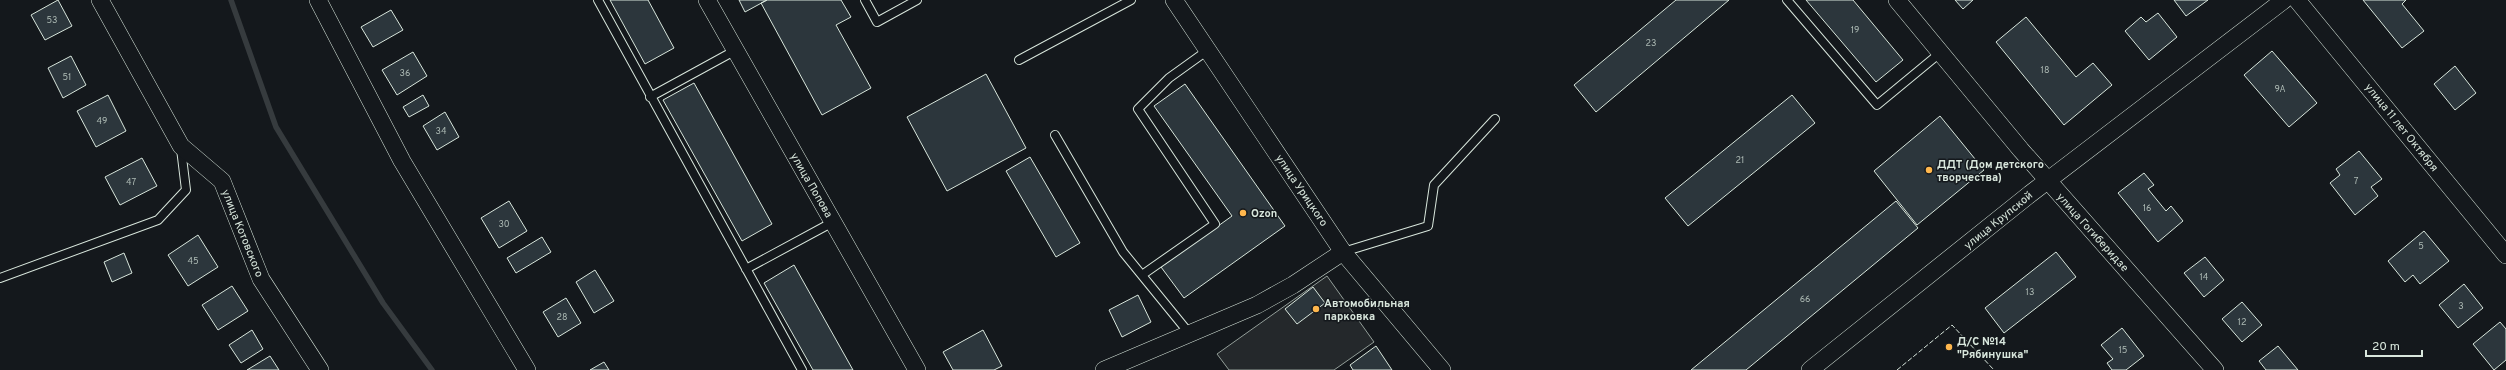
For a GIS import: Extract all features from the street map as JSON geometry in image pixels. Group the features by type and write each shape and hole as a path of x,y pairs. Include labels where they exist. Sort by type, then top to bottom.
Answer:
{"street":[{"name":"улица Котовского","path":"100,0 181,146 222,181 261,279 320,370"},
{"path":"318,0 402,161 527,370"},
{"name":"улица Попова","path":"707,0 917,370"},
{"name":"улица Урицкого","path":"1174,0 1343,252 1442,370"},
{"name":"улица Гогиберидзе","path":"1897,0 2048,181 2215,370"},
{"name":"улица Крупской","path":"1810,370 2048,181 2284,0"},
{"name":"улица 11 лет Октября","path":"2297,0 2506,255"},
{"path":"1104,370 1257,305 1293,285 1343,252"}],"lane":[{"path":"598,0 650,97 802,370"},
{"path":"865,0 877,22 917,0"},
{"path":"1019,60 1132,0"},
{"path":"1787,0 1877,105 1940,52"},
{"path":"650,97 736,50"},
{"path":"1142,275 1215,224 1138,109 1169,78 1208,50"},
{"path":"1343,252 1428,226 1434,185 1495,120"},
{"path":"1055,135 1123,252 1189,333"},
{"path":"0,278 158,220 186,190 181,146"},
{"path":"746,269 833,222"}],"shaded area":[{"name":"Автомобильная парковка","path":"1327,276 1374,342 1334,370 1229,370 1217,354"}],"building":[{"path":"58,0 72,26 45,40 31,15"},
{"path":"610,0 648,0 674,48 645,64"},
{"path":"739,0 767,0 745,12"},
{"path":"767,0 841,0 851,17 836,25 871,88 822,115 761,3"},
{"path":"1676,0 1729,0 1596,112 1574,85"},
{"path":"1806,0 1853,0 1903,60 1876,82"},
{"path":"1955,0 1973,0 1963,9"},
{"path":"2174,0 2208,0 2186,16"},
{"path":"2363,0 2406,0 2402,4 2424,31 2402,48"},
{"path":"391,10 403,30 373,47 361,27"},
{"path":"2158,13 2177,37 2149,60 2125,31 2141,17 2146,22"},
{"path":"2026,17 2076,77 2093,63 2112,85 2064,125 1996,42"},
{"path":"2272,51 2317,103 2289,127 2244,75"},
{"path":"413,52 427,76 397,95 382,70"},
{"path":"71,56 86,85 63,98 48,68"},
{"path":"2455,66 2476,93 2455,110 2434,84"},
{"path":"986,74 1026,148 947,191 907,117"},
{"path":"694,83 772,224 742,241 663,100"},
{"path":"1185,84 1285,226 1184,298 1161,267 1232,216 1154,106"},
{"path":"108,95 126,131 96,147 77,111"},
{"path":"423,95 429,106 409,117 403,107"},
{"path":"1792,95 1815,123 1688,226 1665,198"},
{"path":"445,112 459,137 437,150 423,126"},
{"name":"ДДТ (Дом детского творчества)","path":"1940,116 1984,170 1917,225 1874,171"},
{"path":"2359,151 2382,179 2371,187 2378,196 2355,215 2330,183 2340,175 2336,169"},
{"path":"1030,157 1080,243 1056,257 1006,171"},
{"path":"142,158 157,186 120,205 105,177"},
{"path":"2144,173 2154,185 2148,189 2166,211 2171,206 2183,221 2158,242 2118,193"},
{"path":"509,201 527,231 499,248 481,218"},
{"path":"1896,201 1918,228 1746,370 1691,370"},
{"path":"2424,231 2449,261 2420,284 2413,275 2405,282 2388,261"},
{"path":"198,235 218,267 188,286 168,255"},
{"path":"542,237 551,252 516,273 507,258"},
{"path":"2056,252 2076,277 2004,333 1985,308"},
{"path":"124,253 132,273 112,282 104,262"},
{"path":"2205,257 2224,280 2204,297 2184,273"},
{"path":"794,265 853,370 813,370 764,283"},
{"path":"595,270 614,301 594,313 576,282"},
{"path":"2464,284 2483,308 2458,328 2439,305"},
{"path":"232,286 248,311 218,330 202,305"},
{"path":"1313,287 1325,303 1297,324 1285,309"},
{"path":"1138,295 1151,322 1122,337 1109,310"},
{"path":"566,298 581,323 558,337 543,312"},
{"path":"2242,302 2262,325 2242,342 2222,319"},
{"path":"2500,322 2506,329 2506,360 2494,370 2473,344"},
{"path":"2122,328 2144,356 2126,370 2112,370 2107,363 2113,359 2101,345"},
{"path":"252,330 263,349 241,363 229,345"},
{"path":"983,330 1002,366 994,370 953,370 943,352"},
{"path":"1376,346 1392,370 1353,370 1350,365"},
{"path":"2278,346 2298,370 2266,370 2259,361"},
{"path":"270,356 279,370 247,370"},
{"path":"604,362 609,370 590,370"}],"waterway":[{"path":"231,0 276,127 383,303 432,370"}],"fence":[{"path":"1897,370 1952,325 1994,370"}],"place":[{"name":"ДДТ (Дом детского творчества)","path":"1929,170"},
{"name":"Ozon","path":"1243,213"},
{"name":"Автомобильная парковка","path":"1316,309"},
{"name":"Д/С №14 \"Рябинушка\"","path":"1949,347"}]}
